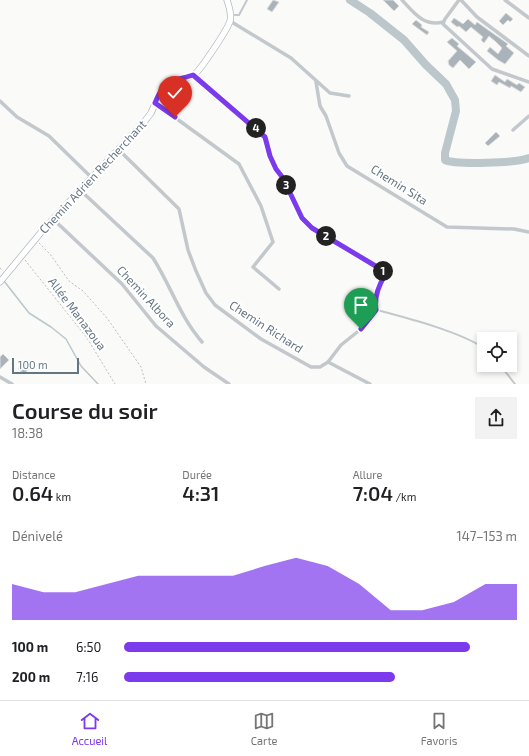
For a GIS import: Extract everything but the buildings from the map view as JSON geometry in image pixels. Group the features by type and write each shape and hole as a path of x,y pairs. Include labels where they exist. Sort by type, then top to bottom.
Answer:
{"main road":[{"path":"227,0 230,18"},
{"name":"Chemin Adrien Recherchant","path":"0,282 53,219 145,121 163,86 193,75 202,67 216,43 223,36 230,18"}],"street":[{"path":"402,0 426,23 435,24 444,20 460,0 478,17 529,56"},
{"path":"505,0 529,18"},
{"path":"230,18 291,58 330,93 349,96"},
{"path":"444,20 492,69 529,82"},
{"path":"193,75 265,137 270,156 276,169 283,178 302,218 312,228 384,271 385,275 375,305 376,310 361,329 341,345 328,362 370,384"},
{"name":"Chemin Sita","path":"316,82 320,106 326,116 339,153 347,166 447,227 514,229 529,232"},
{"path":"0,101 17,117 49,136 91,177"},
{"path":"155,103 238,164 261,206 273,242 253,267 279,289"},
{"path":"513,130 529,116"},
{"name":"Chemin Richard","path":"118,149 179,209 188,250 206,293 215,305 262,339 311,367 320,367 328,362"},
{"path":"80,190 153,258 161,270 182,316 202,342"},
{"name":"Chemin Albora","path":"53,219 122,284 156,326 204,368 229,384"},
{"path":"0,376 12,384"}],"lane":[{"path":"230,18 239,15 247,0"},
{"path":"376,310 458,335 477,344"},
{"path":"506,372 515,384"}],"path":[{"path":"35,240 50,254 69,281 83,291 107,318 141,367 146,384"},
{"name":"Allée Manazoua","path":"22,256 87,338 115,384"}],"waterway":[{"path":"350,0 370,13 404,40 426,65 446,84 455,100 456,111 445,153 445,160 451,162 487,163 529,158"},
{"path":"4,281 29,313 66,339 81,366 98,384"}],"route":[{"path":"175,117 155,103 159,92 163,86 168,83 193,75 210,92 253,125 265,137 270,156 276,169 283,178 302,218 312,228 384,271 385,275 381,282 375,305 376,310 361,329"}]}
